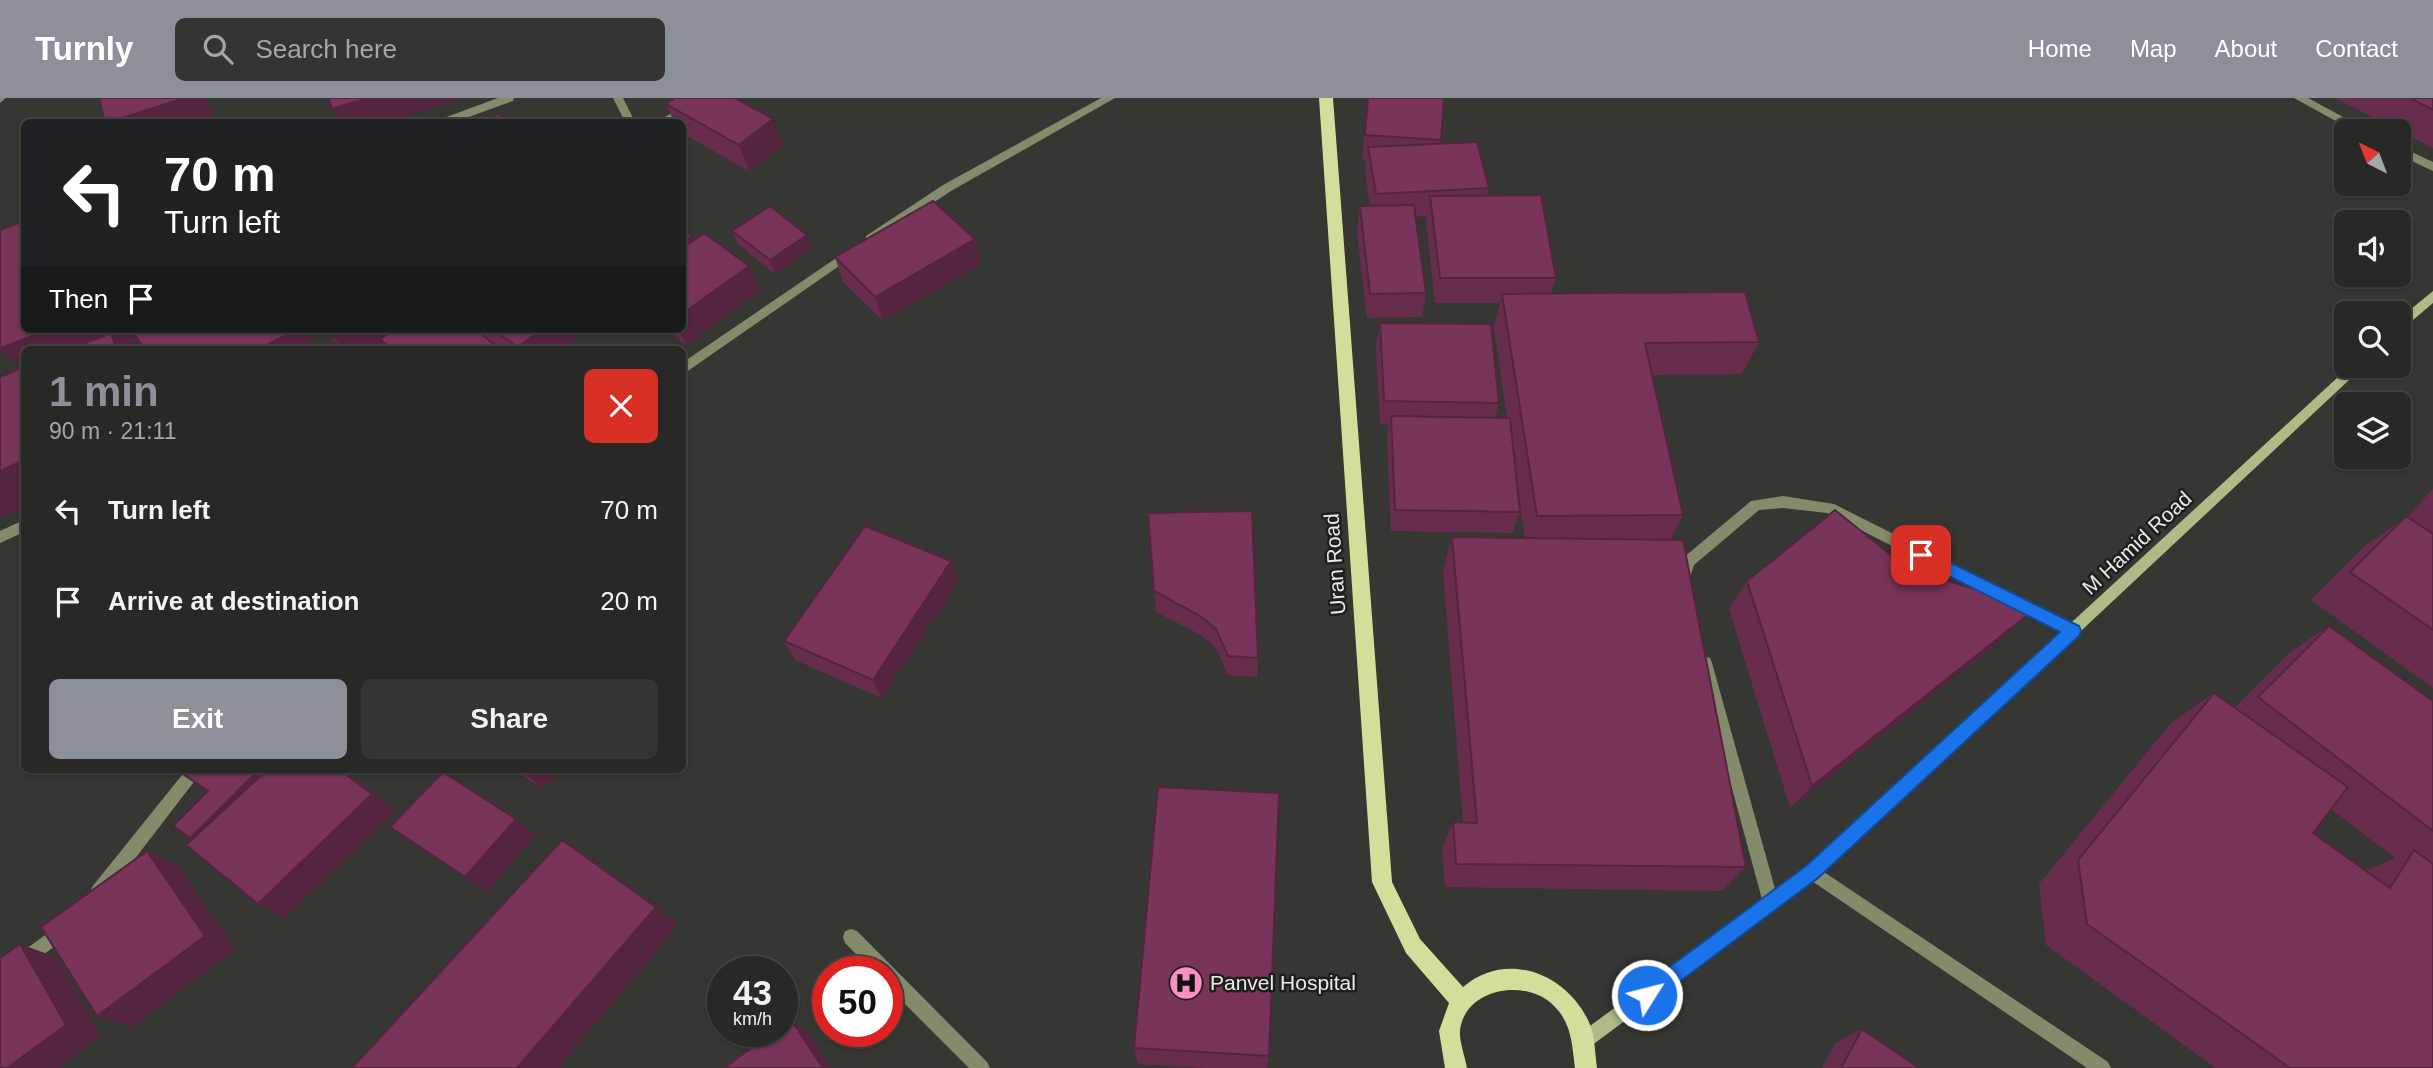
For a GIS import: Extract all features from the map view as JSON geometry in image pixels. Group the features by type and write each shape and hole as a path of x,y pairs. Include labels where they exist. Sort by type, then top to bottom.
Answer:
{"main road":[{"name":"Uran Road","path":"1326,98 1382,882 1401,930 1429,970 1461,1000"},
{"path":"2411,316 2433,296"},
{"name":"M Hamid Road","path":"1586,1040 1812,872 2345,378"},
{"path":"1456,1068 1450,1053 1450,1025 1461,1000 1480,985 1504,977 1531,980 1555,993 1574,1013 1586,1040 1586,1068"}],"street":[{"path":"453,119 509,98"},
{"path":"618,98 628,119"},
{"path":"671,119 704,98"},
{"path":"686,367 947,188 1110,98"},
{"path":"2299,98 2340,119"},
{"path":"2412,156 2433,167"},
{"path":"1686,594 1683,581 1688,562 1756,505 1783,502 1829,509 2073,631"},
{"path":"0,537 21,527"},
{"path":"1701,646 1771,903"},
{"path":"0,978 83,912 193,773"},
{"path":"1812,872 2102,1068"},
{"path":"851,937 869,956"},
{"path":"903,990 981,1068"}],"building":[{"path":"99,98 184,98 119,119 104,119"},
{"path":"329,98 367,98 332,109"},
{"path":"675,98 735,98 773,119 739,145 666,104"},
{"path":"1368,98 1444,98 1441,140 1365,135"},
{"path":"2410,98 2433,98 2433,110"},
{"path":"498,114 504,119 489,119"},
{"path":"1477,142 1489,188 1376,194 1368,147"},
{"path":"1541,195 1556,278 1440,278 1430,196"},
{"path":"933,201 975,239 875,297 835,257"},
{"path":"1414,205 1426,293 1370,294 1360,206"},
{"path":"770,206 807,235 770,260 732,231"},
{"path":"21,222 21,333 40,333 0,348 0,230"},
{"path":"704,233 749,266 686,311 686,246"},
{"path":"1745,292 1759,342 1645,343 1683,515 1537,516 1502,294"},
{"path":"1380,323 1491,324 1499,403 1384,401"},
{"path":"111,333 116,346 78,346"},
{"path":"134,333 290,333 265,346 142,346"},
{"path":"389,333 480,333 496,346 388,346 380,339"},
{"path":"498,333 536,333 519,346"},
{"path":"21,368 21,461 0,471 0,377"},
{"path":"1391,416 1510,418 1520,512 1395,510"},
{"path":"1835,510 1906,567 2035,609 1812,786 1747,581"},
{"path":"1252,511 1258,658 1228,656 1216,629 1200,616 1154,591 1148,513"},
{"path":"2406,516 2433,534 2433,630 2350,572"},
{"path":"865,526 951,561 873,680 784,641"},
{"path":"1452,537 1683,540 1746,867 1456,864 1453,822 1477,823"},
{"path":"2329,626 2433,701 2433,831 2258,697"},
{"path":"2214,693 2348,787 2313,833 2390,888 2414,850 2433,864 2433,1068 2290,1068 2087,924 2078,860"},
{"path":"256,773 190,838 173,826 208,791 183,774"},
{"path":"264,773 344,773 372,794 258,904 186,845"},
{"path":"442,773 516,819 465,877 390,827"},
{"path":"1158,787 1279,793 1269,1056 1134,1048"},
{"path":"562,840 656,907 517,1068 352,1068"},
{"path":"147,851 205,936 97,1016 41,927"},
{"path":"20,944 66,1025 7,1068 0,1068 0,958"},
{"path":"1862,1029 1919,1068 1841,1068"},
{"path":"798,1030 823,1068 724,1068 752,1047 798,1047"}],"place":[{"name":"Panvel Hospital","path":"1186,983"}],"route":[{"path":"1647,995 1812,872 2073,631 1921,555"}]}
